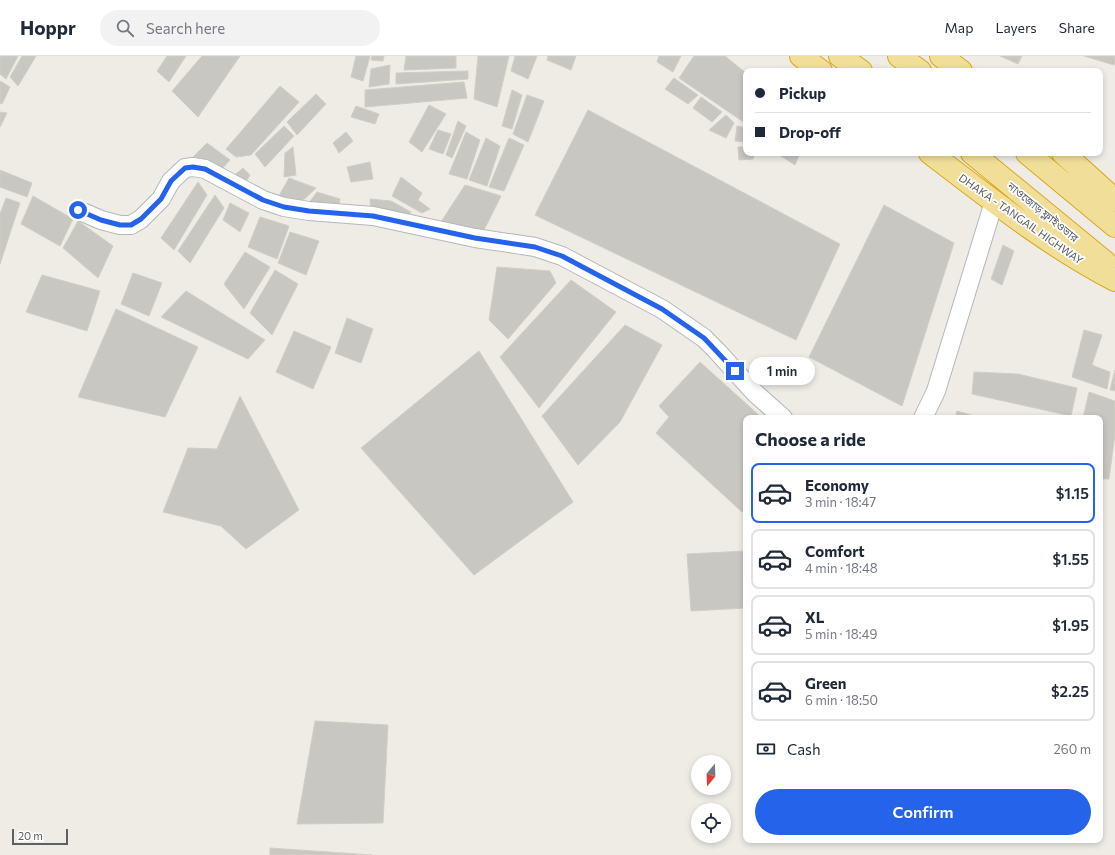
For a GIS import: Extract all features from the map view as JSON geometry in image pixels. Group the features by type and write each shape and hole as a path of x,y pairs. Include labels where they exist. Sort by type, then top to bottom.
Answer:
{"highway":[{"path":"801,56 817,68"},
{"path":"840,56 857,68"},
{"path":"899,56 916,68"},
{"path":"941,56 957,68"},
{"name":"DHAKA - TANGAIL HIGHWAY","path":"934,156 994,202 1090,268 1115,280"},
{"name":"নাওজোড় ফ্লাইওভার","path":"976,156 1115,270"},
{"path":"1031,156 1115,226"},
{"path":"1066,156 1115,200"}],"street":[{"path":"78,210 101,220 120,225 131,225 141,219 161,199 171,181 185,168 193,167 205,169 263,200 284,207 309,211 373,216 475,238 535,247 562,256 655,306 704,338 755,393 780,415"},
{"path":"924,415 936,391 994,202"}],"building":[{"path":"0,56 18,56 6,79 0,74"},
{"path":"22,56 36,56 18,86 10,77"},
{"path":"167,56 186,56 169,82 157,71"},
{"path":"202,56 240,56 198,117 172,91"},
{"path":"356,56 370,56 363,81 351,77"},
{"path":"372,56 384,56 383,61 371,60"},
{"path":"406,56 456,56 456,68 404,70"},
{"path":"478,56 509,56 497,107 474,99"},
{"path":"515,56 537,56 528,79 511,71"},
{"path":"548,56 576,56 571,70 547,60"},
{"path":"659,56 681,56 673,72 657,62"},
{"path":"694,56 725,56 743,71 743,122 679,78"},
{"path":"1000,56 1022,56 1018,64"},
{"path":"1084,56 1115,56 1115,61 1114,65"},
{"path":"390,65 389,84 369,87 371,69"},
{"path":"468,71 468,79 396,84 396,73"},
{"path":"674,78 698,95 688,104 665,89"},
{"path":"0,81 10,87 2,104 0,103"},
{"path":"464,82 467,98 365,107 365,90"},
{"path":"280,86 299,102 251,155 236,157 226,149"},
{"path":"512,90 522,95 512,129 502,126"},
{"path":"316,94 326,104 297,135 287,122"},
{"path":"527,95 544,101 528,142 513,134"},
{"path":"701,97 722,112 712,122 693,108"},
{"path":"429,105 446,114 422,152 409,142"},
{"path":"356,106 379,114 375,124 351,117"},
{"path":"588,110 840,244 796,340 535,215"},
{"path":"0,112 7,113 0,127"},
{"path":"726,115 734,123 726,138 709,130"},
{"path":"458,121 466,126 452,158 446,155"},
{"path":"284,126 294,136 265,167 255,154"},
{"path":"737,126 743,127 743,142 735,141"},
{"path":"438,130 451,134 443,154 429,149"},
{"path":"346,132 353,141 339,153 333,143"},
{"path":"466,132 480,140 467,179 449,174"},
{"path":"486,138 500,146 487,186 469,180"},
{"path":"509,138 524,145 504,191 489,187"},
{"path":"207,143 230,160 219,172 193,157"},
{"path":"293,147 296,175 284,177 285,153"},
{"path":"738,147 743,147 743,156 754,156 753,159 739,160"},
{"path":"781,156 799,156 795,165"},
{"path":"370,162 373,179 351,182 347,167"},
{"path":"243,168 250,175 243,186 231,178"},
{"path":"0,170 32,183 27,197 0,187"},
{"path":"401,177 422,193 418,200 430,209 422,213 392,196"},
{"path":"289,178 316,188 298,205 276,201"},
{"path":"198,182 207,195 174,250 161,238"},
{"path":"465,185 501,196 482,234 439,225"},
{"path":"317,192 340,199 338,211 305,208"},
{"path":"215,195 224,208 190,263 178,251"},
{"path":"33,196 73,219 60,246 21,224"},
{"path":"6,198 20,203 0,264 0,214"},
{"path":"370,199 391,201 411,212 406,219 371,213"},
{"path":"230,203 249,213 240,232 223,220"},
{"path":"884,205 954,243 902,406 809,357"},
{"path":"260,217 289,226 277,259 248,247"},
{"path":"78,221 113,246 98,278 63,248"},
{"path":"290,232 319,241 306,275 278,263"},
{"path":"1003,245 1014,251 1002,285 991,279"},
{"path":"245,252 270,267 244,309 224,284"},
{"path":"497,267 550,271 556,283 508,339 489,320"},
{"path":"275,270 298,284 272,335 250,313"},
{"path":"133,273 162,283 149,316 121,304"},
{"path":"42,275 100,291 87,331 26,312"},
{"path":"571,280 616,312 539,408 500,357"},
{"path":"186,291 265,340 248,359 161,317"},
{"path":"116,309 198,347 165,417 78,397"},
{"path":"347,318 373,329 361,363 335,353"},
{"path":"625,325 662,345 620,422 578,465 542,416"},
{"path":"1084,330 1102,335 1092,365 1110,372 1107,389 1072,377"},
{"path":"294,331 331,347 313,389 276,372"},
{"path":"479,351 573,502 474,575 361,448"},
{"path":"700,362 759,415 743,415 742,512 656,433 669,417 659,406"},
{"path":"1115,370 1115,391 1110,390"},
{"path":"974,372 1018,374 1077,388 1071,415 972,394"},
{"path":"1089,392 1115,401 1115,434 1109,479 1103,479 1103,415 1084,415"},
{"path":"240,396 299,510 246,549 221,526 163,512 188,448 217,449"},
{"path":"957,411 971,415 956,415"},
{"path":"743,551 743,608 691,611 687,554"},
{"path":"315,721 388,725 383,823 297,824"},
{"path":"270,848 372,855 270,855"}],"route":[{"path":"78,210 101,220 120,225 131,225 141,219 161,199 171,181 185,168 193,167 205,169 263,200 284,207 309,211 373,216 475,238 535,247 562,256 662,309 704,338 735,371"}]}
